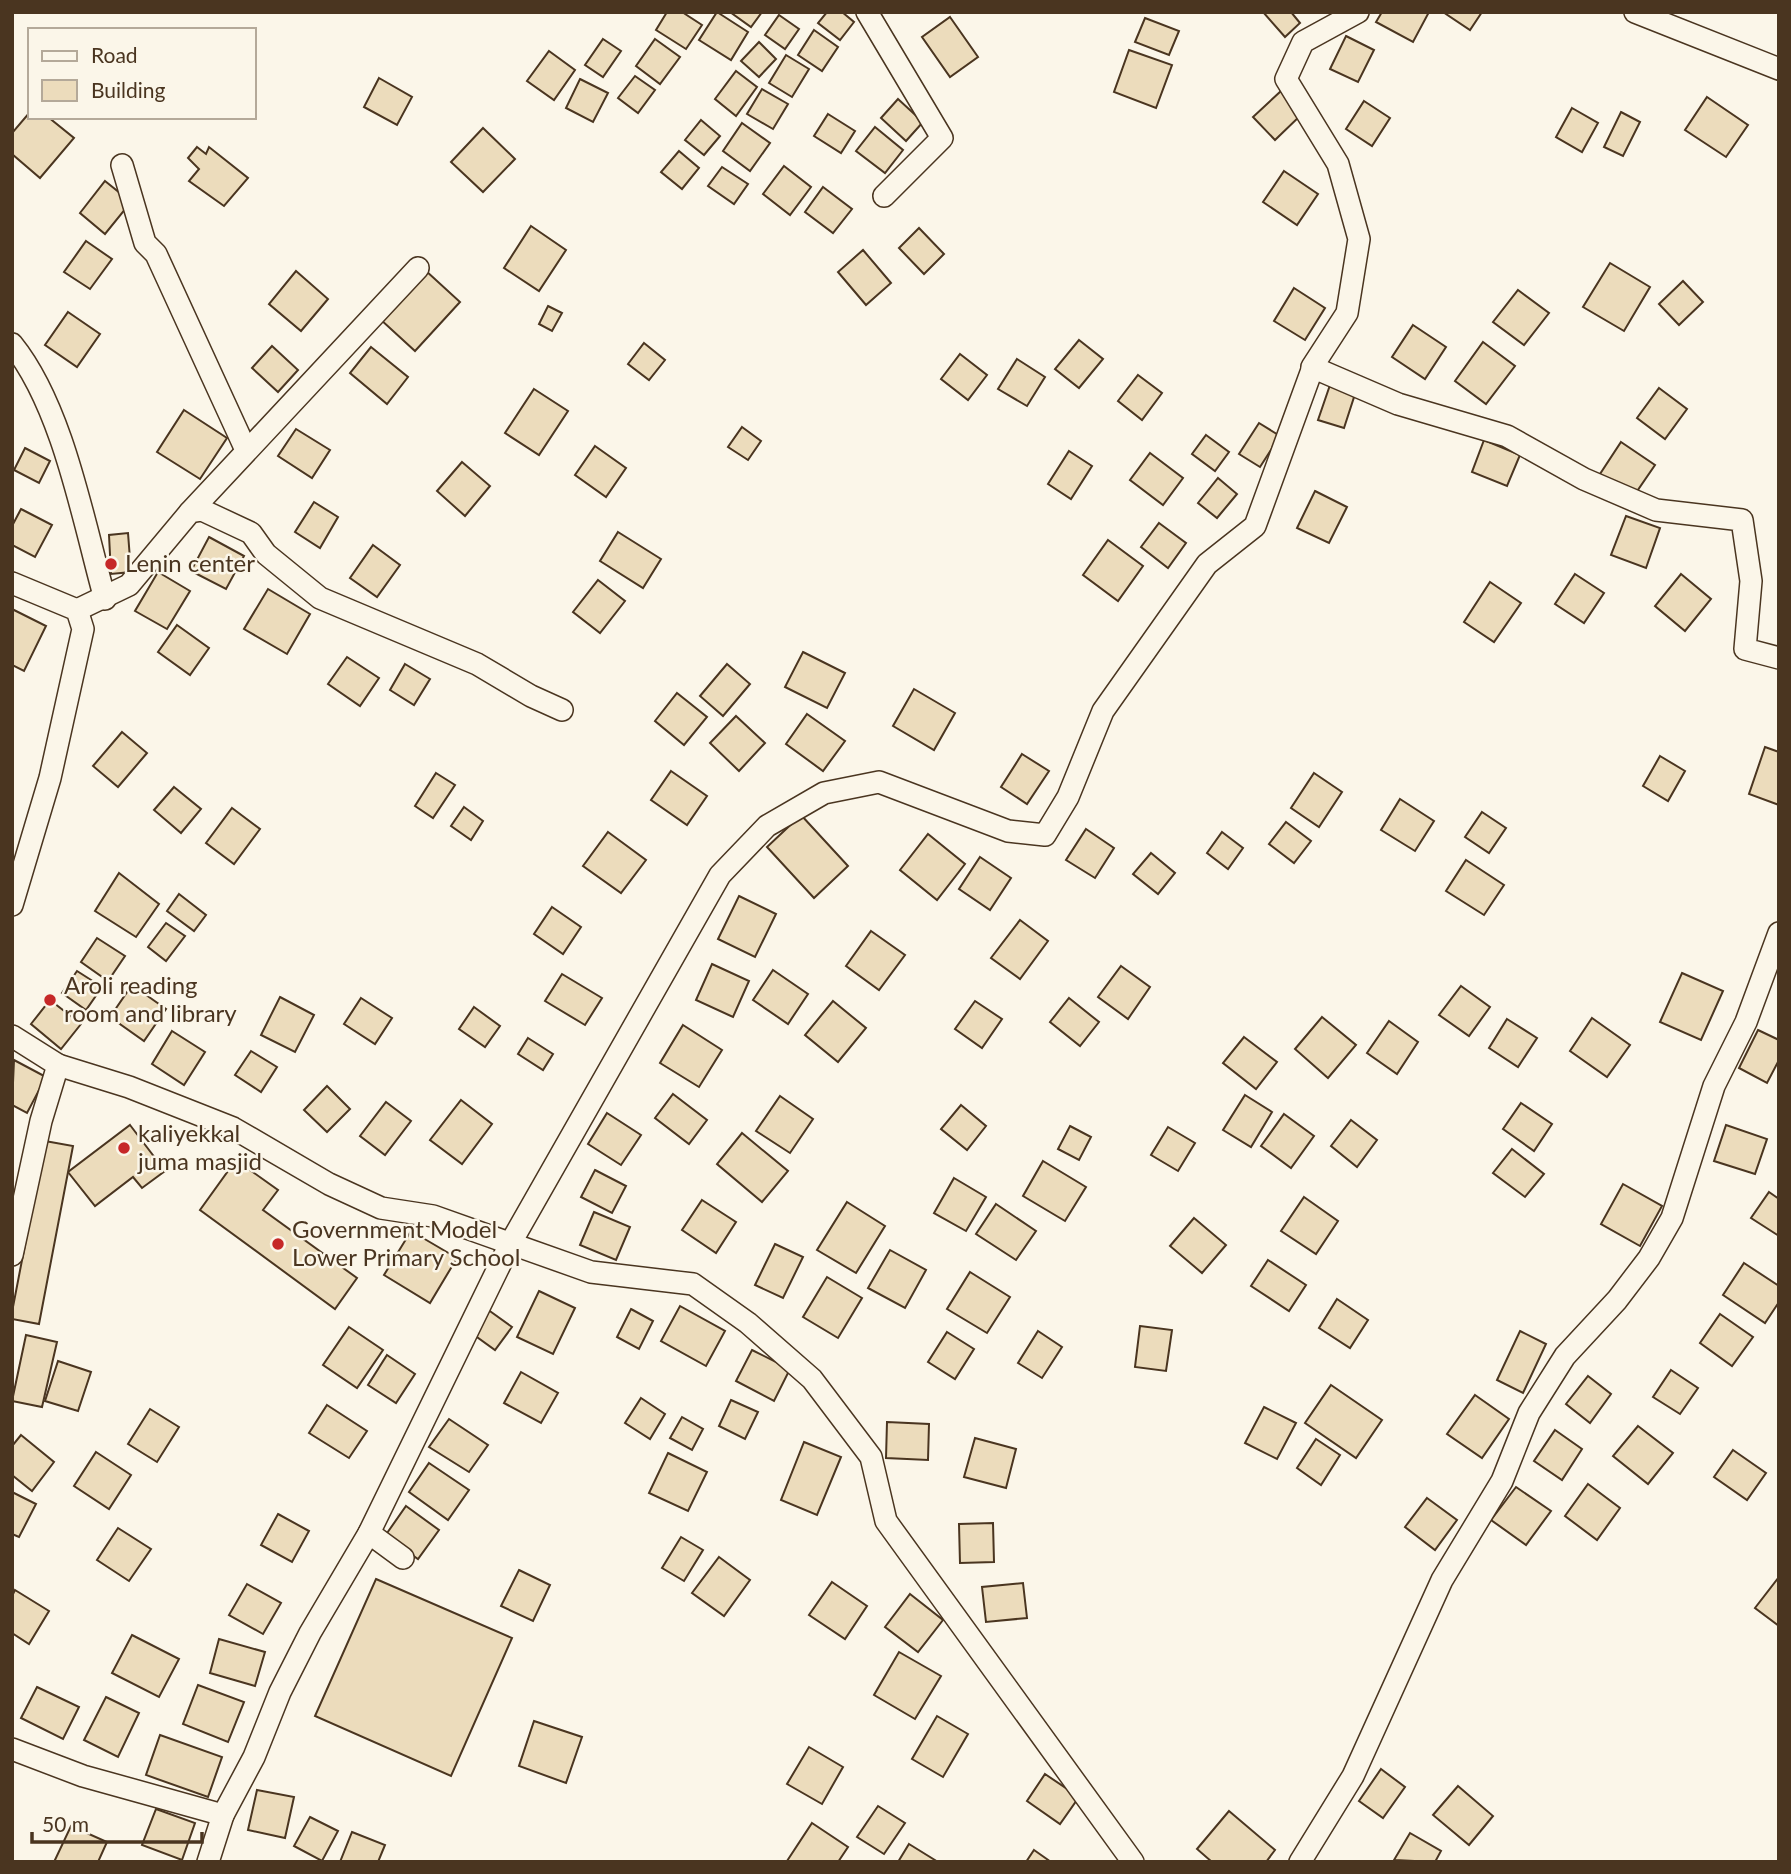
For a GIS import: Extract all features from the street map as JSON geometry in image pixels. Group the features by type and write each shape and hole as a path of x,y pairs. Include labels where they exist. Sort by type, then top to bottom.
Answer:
{"street":[{"path":"867,12 942,138 884,196"},
{"path":"208,1862 223,1815 254,1757 280,1692 310,1633 369,1533 510,1244 720,875 767,826 824,793 879,782 1008,831 1045,835 1068,797 1103,712 1206,564 1255,526 1312,368 1347,313 1359,239 1338,164 1286,79 1303,42 1358,12"},
{"path":"1635,12 1779,69"},
{"path":"122,165 145,243 156,254 246,450"},
{"path":"12,583 77,610 105,599 129,584 246,450 418,268"},
{"path":"12,344 27,362 58,431 105,599"},
{"path":"1312,368 1398,404 1507,436 1584,479 1656,510 1742,520 1751,581 1745,649 1779,658"},
{"path":"190,512 202,510 251,533 266,554 320,598 477,664 531,696 562,710"},
{"path":"12,905 50,778 83,629 77,610"},
{"path":"1300,1862 1353,1776 1443,1580 1502,1481 1528,1413 1564,1356 1617,1300 1649,1258 1672,1218 1714,1086 1746,1022 1779,933"},
{"path":"12,1036 58,1065 130,1087 233,1128 328,1184 381,1208 433,1216 591,1272 693,1284 790,1357 812,1379 871,1457 886,1521 1133,1862"},
{"path":"12,1255 41,1121 58,1065"},
{"path":"369,1533 403,1558"},
{"path":"12,1749 83,1776 223,1815"}],"building":[{"path":"667,12 682,12 702,25 686,49 656,30"},
{"path":"717,12 748,32 731,60 699,40"},
{"path":"730,12 762,12 751,27"},
{"path":"827,12 842,12 854,22 840,40 818,23"},
{"path":"1263,12 1291,12 1300,23 1285,37"},
{"path":"1382,12 1429,12 1413,42 1376,22"},
{"path":"1443,12 1482,12 1470,30"},
{"path":"779,15 799,29 785,49 765,35"},
{"path":"950,17 978,57 950,77 922,37"},
{"path":"1145,18 1179,31 1169,55 1135,42"},
{"path":"814,30 838,47 822,71 798,55"},
{"path":"1346,36 1374,50 1358,82 1330,69"},
{"path":"603,39 621,51 603,77 585,65"},
{"path":"655,39 680,57 660,84 636,66"},
{"path":"759,42 776,59 759,77 741,61"},
{"path":"1129,50 1172,65 1156,108 1114,92"},
{"path":"549,51 575,70 554,100 527,81"},
{"path":"786,55 809,69 792,97 769,83"},
{"path":"736,71 757,87 736,116 715,99"},
{"path":"635,76 655,90 638,113 618,98"},
{"path":"379,78 412,97 397,125 364,107"},
{"path":"580,79 608,93 593,122 566,108"},
{"path":"762,89 788,104 773,129 747,114"},
{"path":"1281,91 1302,114 1275,140 1253,117"},
{"path":"1707,97 1748,125 1726,157 1685,130"},
{"path":"898,99 923,122 906,141 881,118"},
{"path":"1364,101 1390,118 1372,146 1346,129"},
{"path":"1572,108 1598,123 1582,152 1556,137"},
{"path":"1621,112 1640,122 1623,156 1604,147"},
{"path":"28,114 28,119 50,119 74,138 40,178 12,154 12,133"},
{"path":"828,114 855,131 841,153 814,136"},
{"path":"701,120 720,136 704,155 685,140"},
{"path":"742,123 770,143 750,171 723,151"},
{"path":"875,127 903,150 885,173 856,151"},
{"path":"483,128 515,159 483,192 451,162"},
{"path":"197,147 206,154 209,147 248,178 224,206 189,181 199,169 188,158"},
{"path":"679,151 699,168 682,189 661,172"},
{"path":"784,166 811,187 790,215 763,194"},
{"path":"722,167 748,184 734,204 708,186"},
{"path":"1284,171 1318,194 1297,225 1263,202"},
{"path":"105,181 131,202 105,234 80,213"},
{"path":"823,187 852,209 833,233 805,212"},
{"path":"531,226 566,250 539,291 504,268"},
{"path":"919,228 944,254 924,274 899,248"},
{"path":"86,241 112,259 90,289 64,272"},
{"path":"863,250 891,283 866,305 838,272"},
{"path":"1610,263 1650,287 1624,331 1583,307"},
{"path":"425,270 460,302 415,351 380,319"},
{"path":"296,271 328,299 301,331 269,304"},
{"path":"1683,281 1703,302 1679,325 1659,304"},
{"path":"1294,288 1325,308 1305,340 1274,321"},
{"path":"1518,290 1549,313 1524,345 1493,322"},
{"path":"548,306 562,313 552,331 539,324"},
{"path":"68,312 100,334 77,367 45,345"},
{"path":"1413,325 1446,347 1425,379 1392,357"},
{"path":"1079,340 1103,359 1079,388 1055,369"},
{"path":"1483,342 1515,366 1486,404 1455,381"},
{"path":"644,343 665,360 649,380 628,364"},
{"path":"272,346 298,370 278,392 252,368"},
{"path":"371,347 408,377 387,404 350,373"},
{"path":"960,354 987,375 968,400 941,379"},
{"path":"1017,359 1045,377 1027,406 998,389"},
{"path":"1138,375 1162,393 1142,420 1118,401"},
{"path":"1330,385 1355,394 1344,428 1318,420"},
{"path":"1659,388 1687,409 1665,439 1637,418"},
{"path":"534,389 568,411 539,455 505,433"},
{"path":"184,410 227,438 200,479 157,452"},
{"path":"1259,423 1280,436 1260,467 1239,454"},
{"path":"742,427 761,441 748,460 728,447"},
{"path":"296,429 330,450 312,478 278,456"},
{"path":"1206,435 1229,452 1215,471 1192,454"},
{"path":"1484,440 1520,455 1507,486 1472,472"},
{"path":"1621,442 1655,465 1633,497 1600,474"},
{"path":"595,446 626,468 606,497 575,475"},
{"path":"25,448 50,461 39,483 14,470"},
{"path":"1069,451 1092,466 1071,499 1048,484"},
{"path":"1150,453 1183,478 1163,505 1130,480"},
{"path":"462,462 490,486 465,516 437,491"},
{"path":"1218,478 1237,494 1217,518 1198,503"},
{"path":"1315,491 1347,507 1329,543 1297,528"},
{"path":"314,502 338,517 320,548 295,532"},
{"path":"21,509 52,525 35,557 12,545 12,526"},
{"path":"1626,516 1660,528 1646,568 1611,555"},
{"path":"1159,523 1186,543 1168,568 1141,547"},
{"path":"618,532 661,559 643,588 600,561"},
{"path":"128,533 131,572 111,574 109,535"},
{"path":"209,537 244,556 226,589 191,571"},
{"path":"1108,540 1143,566 1118,601 1083,575"},
{"path":"373,545 400,565 377,597 350,578"},
{"path":"158,572 190,591 167,629 135,611"},
{"path":"1575,574 1604,593 1584,623 1555,604"},
{"path":"1681,574 1711,599 1685,631 1655,606"},
{"path":"598,580 625,601 600,633 573,612"},
{"path":"1490,582 1521,603 1494,642 1464,622"},
{"path":"268,589 310,614 287,654 244,629"},
{"path":"12,609 46,626 24,671 12,665"},
{"path":"177,625 209,648 190,675 158,652"},
{"path":"803,652 845,673 827,708 785,687"},
{"path":"347,657 379,678 360,706 328,684"},
{"path":"405,664 430,679 414,705 390,690"},
{"path":"727,664 750,684 723,716 700,696"},
{"path":"914,689 955,713 934,750 893,726"},
{"path":"677,693 707,717 684,745 655,721"},
{"path":"807,714 845,741 823,771 786,744"},
{"path":"736,716 765,743 739,771 710,743"},
{"path":"122,732 147,753 118,787 93,766"},
{"path":"1765,747 1779,752 1779,805 1749,794"},
{"path":"1022,754 1049,771 1027,804 1001,787"},
{"path":"1660,756 1685,771 1668,801 1643,786"},
{"path":"671,771 707,796 687,825 651,800"},
{"path":"436,773 455,785 433,818 415,806"},
{"path":"1314,773 1342,792 1319,827 1291,808"},
{"path":"174,787 201,809 181,833 154,810"},
{"path":"1400,799 1434,821 1415,851 1381,830"},
{"path":"464,807 483,821 471,840 451,826"},
{"path":"232,808 260,829 234,864 206,843"},
{"path":"1482,812 1506,828 1489,853 1465,837"},
{"path":"801,815 848,866 814,898 767,847"},
{"path":"1286,822 1311,841 1294,863 1269,844"},
{"path":"1086,829 1114,848 1095,878 1066,860"},
{"path":"608,832 646,860 621,893 583,866"},
{"path":"1222,832 1243,848 1228,869 1207,853"},
{"path":"928,834 965,864 937,900 900,870"},
{"path":"1151,853 1175,873 1158,894 1133,874"},
{"path":"980,857 1011,878 990,910 959,889"},
{"path":"1466,860 1504,885 1484,915 1446,891"},
{"path":"119,873 159,904 136,937 95,911"},
{"path":"179,894 206,915 194,931 167,911"},
{"path":"739,896 776,914 755,957 718,939"},
{"path":"552,907 581,927 563,954 534,934"},
{"path":"1020,920 1048,941 1020,979 991,958"},
{"path":"166,923 185,936 166,961 148,947"},
{"path":"871,931 905,955 879,990 846,966"},
{"path":"97,938 125,956 108,981 81,962"},
{"path":"712,964 749,981 733,1017 696,1000"},
{"path":"1121,966 1150,987 1128,1019 1098,997"},
{"path":"773,970 808,994 788,1024 753,1000"},
{"path":"77,971 102,987 86,1010 62,993"},
{"path":"1682,973 1723,991 1701,1040 1660,1022"},
{"path":"562,974 602,998 585,1025 545,1001"},
{"path":"132,985 166,1009 144,1041 110,1017"},
{"path":"1461,986 1490,1007 1469,1036 1439,1015"},
{"path":"280,997 314,1015 295,1052 261,1035"},
{"path":"361,998 392,1018 375,1044 344,1024"},
{"path":"1069,998 1099,1022 1080,1046 1050,1022"},
{"path":"50,1000 81,1024 61,1049 31,1024"},
{"path":"833,1001 866,1028 838,1062 805,1035"},
{"path":"975,1001 1002,1019 982,1048 955,1029"},
{"path":"474,1007 500,1026 485,1047 459,1029"},
{"path":"1322,1017 1356,1045 1328,1078 1295,1049"},
{"path":"1592,1018 1630,1045 1607,1077 1570,1051"},
{"path":"1507,1019 1537,1038 1518,1067 1489,1048"},
{"path":"1389,1021 1418,1042 1397,1074 1367,1053"},
{"path":"683,1025 722,1050 699,1087 660,1063"},
{"path":"1758,1030 1779,1040 1779,1060 1767,1083 1739,1068"},
{"path":"172,1031 205,1052 184,1085 152,1064"},
{"path":"1244,1037 1277,1062 1256,1089 1223,1063"},
{"path":"528,1038 553,1054 543,1070 518,1054"},
{"path":"251,1051 277,1067 261,1092 235,1075"},
{"path":"14,1060 46,1077 27,1113 12,1105"},
{"path":"327,1086 350,1109 327,1132 304,1110"},
{"path":"673,1094 707,1120 689,1144 655,1118"},
{"path":"1245,1095 1272,1112 1251,1147 1223,1130"},
{"path":"780,1096 813,1119 790,1153 756,1131"},
{"path":"461,1100 492,1124 462,1164 430,1140"},
{"path":"386,1102 411,1121 385,1155 360,1136"},
{"path":"1521,1103 1552,1124 1534,1151 1503,1129"},
{"path":"961,1105 986,1126 967,1150 941,1129"},
{"path":"607,1113 641,1135 621,1165 588,1144"},
{"path":"1284,1114 1314,1136 1291,1168 1261,1146"},
{"path":"1351,1120 1377,1140 1357,1167 1331,1146"},
{"name":"kaliyekkal juma masjid","path":"130,1125 165,1171 142,1188 133,1177 95,1206 68,1172"},
{"path":"1726,1125 1767,1139 1755,1174 1714,1161"},
{"path":"1070,1126 1091,1137 1079,1160 1058,1149"},
{"path":"1168,1127 1195,1143 1178,1171 1151,1155"},
{"path":"742,1133 788,1171 762,1202 717,1164"},
{"path":"45,1141 73,1146 39,1324 12,1319 12,1312"},
{"path":"1512,1149 1544,1174 1525,1197 1493,1173"},
{"name":"Government Model Lower Primary School","path":"236,1160 278,1190 263,1210 357,1278 335,1309 200,1210"},
{"path":"1043,1161 1086,1187 1065,1221 1023,1196"},
{"path":"595,1170 626,1186 612,1213 581,1197"},
{"path":"954,1178 986,1197 966,1231 934,1213"},
{"path":"1623,1184 1662,1206 1640,1246 1601,1224"},
{"path":"1769,1192 1779,1199 1779,1236 1751,1218"},
{"path":"1304,1197 1338,1221 1316,1254 1281,1231"},
{"path":"702,1200 736,1222 716,1253 682,1230"},
{"path":"847,1202 885,1226 856,1273 817,1250"},
{"path":"996,1204 1036,1231 1016,1260 976,1234"},
{"path":"594,1212 630,1227 616,1260 580,1245"},
{"path":"1194,1218 1226,1245 1202,1273 1170,1246"},
{"path":"411,1231 457,1258 430,1303 384,1275"},
{"path":"775,1244 803,1257 783,1298 755,1285"},
{"path":"890,1250 926,1270 905,1308 868,1288"},
{"path":"1268,1260 1306,1285 1289,1311 1251,1286"},
{"path":"1744,1263 1779,1286 1779,1302 1765,1323 1723,1295"},
{"path":"970,1272 1010,1297 987,1333 947,1309"},
{"path":"827,1277 862,1298 838,1338 803,1317"},
{"path":"539,1291 575,1308 553,1354 517,1337"},
{"path":"1337,1299 1368,1320 1350,1348 1319,1328"},
{"path":"680,1306 725,1331 706,1366 661,1341"},
{"path":"487,1309 512,1327 495,1350 470,1332"},
{"path":"631,1309 653,1321 639,1349 617,1337"},
{"path":"1720,1314 1753,1337 1732,1366 1700,1343"},
{"path":"1140,1326 1172,1330 1166,1371 1135,1367"},
{"path":"349,1327 383,1350 357,1388 323,1365"},
{"path":"1038,1331 1062,1347 1042,1378 1018,1363"},
{"path":"1520,1331 1546,1344 1523,1393 1497,1380"},
{"path":"947,1332 974,1349 955,1379 928,1362"},
{"path":"26,1335 57,1342 42,1407 12,1401"},
{"path":"752,1350 790,1369 774,1401 736,1381"},
{"path":"387,1355 415,1374 396,1403 368,1385"},
{"path":"58,1361 91,1372 78,1411 45,1401"},
{"path":"1671,1370 1698,1388 1680,1414 1653,1397"},
{"path":"521,1372 558,1393 541,1423 504,1403"},
{"path":"1588,1376 1611,1394 1590,1423 1566,1404"},
{"path":"1331,1385 1382,1420 1356,1458 1305,1423"},
{"path":"1475,1395 1509,1419 1482,1458 1447,1434"},
{"path":"641,1398 665,1414 650,1439 625,1423"},
{"path":"731,1400 758,1412 745,1439 719,1426"},
{"path":"327,1405 367,1431 349,1458 309,1433"},
{"path":"1264,1407 1296,1423 1277,1459 1245,1443"},
{"path":"150,1409 179,1427 157,1462 128,1444"},
{"path":"682,1417 703,1429 692,1450 670,1438"},
{"path":"449,1419 488,1445 469,1472 429,1447"},
{"path":"887,1422 929,1424 928,1460 886,1458"},
{"path":"1638,1426 1673,1453 1648,1484 1613,1456"},
{"path":"1555,1430 1582,1449 1562,1480 1534,1461"},
{"path":"21,1435 54,1462 32,1491 12,1475 12,1446"},
{"path":"975,1438 1016,1449 1006,1488 964,1477"},
{"path":"1316,1439 1340,1455 1321,1485 1297,1468"},
{"path":"804,1442 841,1457 817,1515 781,1500"},
{"path":"1733,1450 1766,1473 1747,1500 1714,1477"},
{"path":"96,1452 131,1475 109,1509 74,1486"},
{"path":"668,1453 707,1472 688,1511 649,1493"},
{"path":"429,1463 469,1490 448,1520 409,1492"},
{"path":"1588,1484 1620,1508 1597,1540 1565,1516"},
{"path":"1516,1487 1551,1511 1526,1545 1491,1520"},
{"path":"12,1492 36,1504 19,1537 12,1534"},
{"path":"1427,1498 1457,1520 1435,1550 1405,1527"},
{"path":"406,1506 439,1530 418,1559 385,1536"},
{"path":"278,1514 309,1531 292,1562 261,1545"},
{"path":"993,1523 994,1562 960,1563 959,1524"},
{"path":"118,1528 151,1549 129,1581 97,1560"},
{"path":"681,1537 703,1550 684,1581 662,1568"},
{"path":"719,1557 750,1580 724,1616 692,1593"},
{"path":"519,1570 550,1585 533,1621 501,1606"},
{"path":"1779,1577 1779,1626 1755,1608"},
{"path":"376,1579 512,1638 451,1776 315,1716"},
{"path":"832,1582 867,1606 845,1639 809,1615"},
{"path":"1023,1583 1027,1618 986,1622 982,1587"},
{"path":"247,1584 281,1603 263,1634 229,1615"},
{"path":"15,1590 49,1611 29,1644 12,1633 12,1596"},
{"path":"910,1594 943,1620 918,1652 885,1627"},
{"path":"132,1635 179,1659 159,1697 112,1673"},
{"path":"219,1639 265,1652 255,1686 210,1673"},
{"path":"899,1652 941,1676 915,1719 874,1695"},
{"path":"198,1685 244,1702 228,1742 183,1724"},
{"path":"37,1687 79,1707 63,1739 21,1718"},
{"path":"106,1697 139,1713 118,1757 84,1740"},
{"path":"937,1716 968,1734 943,1777 912,1759"},
{"path":"534,1721 582,1737 566,1783 519,1766"},
{"path":"160,1735 222,1757 208,1797 146,1775"},
{"path":"809,1747 843,1767 822,1804 787,1784"},
{"path":"1381,1769 1405,1787 1383,1818 1359,1801"},
{"path":"1045,1774 1079,1797 1060,1824 1027,1801"},
{"path":"1458,1786 1493,1816 1469,1845 1433,1815"},
{"path":"257,1790 294,1797 285,1838 248,1830"},
{"path":"878,1806 905,1823 884,1854 857,1837"},
{"path":"156,1809 195,1823 182,1860 142,1845"},
{"path":"1229,1811 1275,1850 1266,1862 1212,1862 1197,1849"},
{"path":"310,1817 338,1831 322,1861 294,1846"},
{"path":"812,1823 848,1847 838,1862 787,1861"},
{"path":"71,1826 107,1842 98,1862 54,1862"},
{"path":"352,1832 385,1845 378,1862 340,1862"},
{"path":"1410,1833 1441,1851 1435,1862 1394,1860"},
{"path":"909,1844 938,1862 898,1862"},
{"path":"1034,1850 1051,1862 1026,1862"}],"place":[{"name":"Lenin center","path":"111,564"},
{"name":"Aroli reading room and library","path":"50,1000"},
{"name":"kaliyekkal juma masjid","path":"124,1148"},
{"name":"Government Model Lower Primary School","path":"278,1244"}]}
